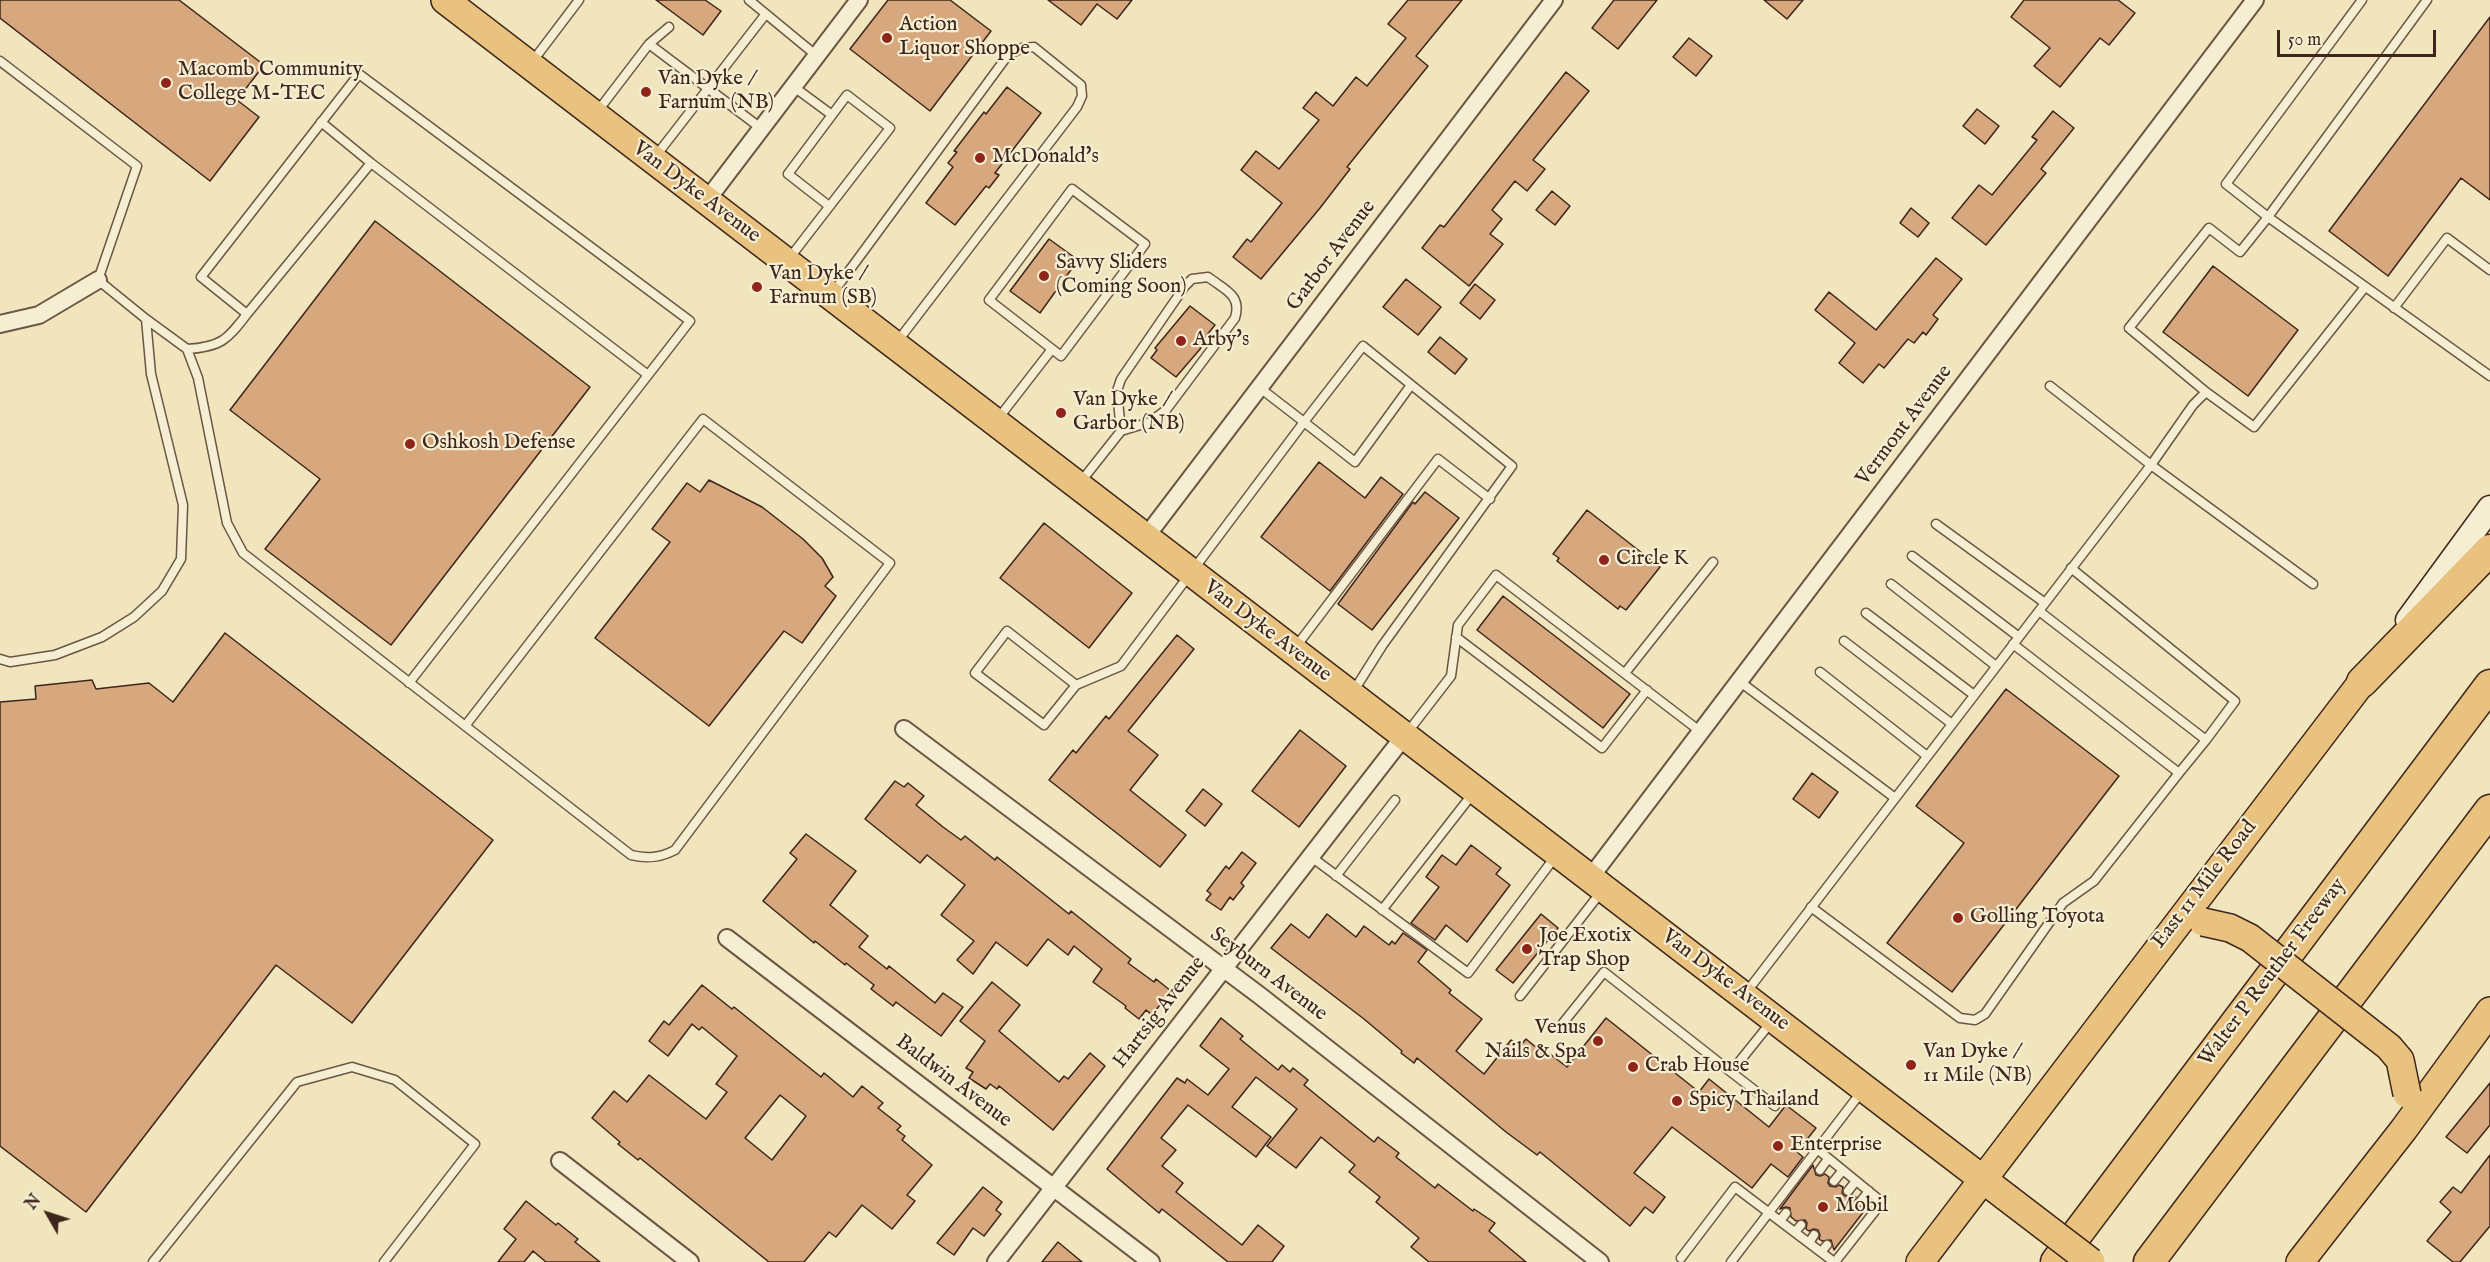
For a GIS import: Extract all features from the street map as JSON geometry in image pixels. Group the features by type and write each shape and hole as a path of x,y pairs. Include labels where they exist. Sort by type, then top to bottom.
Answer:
{"highway":[{"path":"2362,681 2490,550"},
{"name":"Walter P Reuther Freeway","path":"2056,1262 2490,685"},
{"path":"2149,1262 2490,810"}],"main road":[{"name":"Van Dyke Avenue","path":"445,0 2091,1262"},
{"name":"East 11 Mile Road","path":"1920,1262 2362,681 2490,508"},
{"path":"2171,930 2203,922 2230,928 2250,938 2390,1047 2400,1060 2407,1095 2404,1129"},
{"path":"2300,1262 2404,1129 2490,1011"}],"street":[{"path":"707,200 859,0"},
{"name":"Garbor Avenue","path":"1145,538 1554,0"},
{"name":"Vermont Avenue","path":"1597,883 1739,681 2255,0"},
{"path":"0,324 39,315 98,280"},
{"name":"Seyburn Avenue","path":"904,729 1223,969 1600,1262"},
{"name":"Hartsig Avenue","path":"996,1262 1405,735"},
{"name":"Baldwin Avenue","path":"727,938 1151,1262"},
{"path":"560,1161 690,1262"}],"lane":[{"path":"530,65 579,0"},
{"path":"749,0 818,56"},
{"path":"2362,0 2226,184 2268,217 2490,376"},
{"path":"2365,287 2254,427 2206,392 2129,328 2209,228 2240,252 2427,0"},
{"path":"654,160 765,15"},
{"path":"595,115 649,44 669,27"},
{"path":"649,44 762,129"},
{"path":"831,296 1008,55 1022,48 1034,47 1081,85 1082,96 1077,107 895,345"},
{"path":"0,61 137,166 98,280 187,349 198,378 227,523 243,553 409,683 631,855 642,858 665,855 675,850 890,563 703,419 465,726"},
{"path":"247,315 201,277 358,74 690,321 409,683"},
{"path":"794,87 832,115"},
{"path":"786,262 890,128 847,95 788,174 829,206"},
{"path":"321,122 371,163 648,375"},
{"path":"187,349 208,348 229,338 371,163"},
{"path":"1072,189 1145,244 1061,356 1052,349 989,300 1072,189"},
{"path":"2394,308 2446,238 2490,270"},
{"path":"1077,486 1121,431 1150,422 1166,410 1235,318 1238,308 1234,297 1209,277 1192,279 1185,286 1121,380 1117,391 1121,431"},
{"path":"0,659 10,662 55,655 102,637 134,617 162,591 181,559 183,505 151,374 146,319"},
{"path":"1076,685 1007,632 975,673 1044,725 1076,685 1121,666 1363,346 1512,466 1382,646 1352,695"},
{"path":"995,423 1052,349"},
{"path":"1260,388 1355,462 1411,385"},
{"path":"2050,386 2151,465 2313,584"},
{"path":"1743,995 2151,465 2193,405 2206,392"},
{"path":"1293,651 1438,459 1490,499"},
{"path":"1936,524 2206,740"},
{"path":"1912,556 2179,773"},
{"path":"1625,674 1713,562"},
{"path":"1812,906 1960,1018 1975,1020 1985,1014 2063,903 2094,881 2206,740 2235,701 2071,568"},
{"path":"1405,735 1451,676 1458,625 1496,575 1701,732"},
{"path":"1891,584 1996,666"},
{"path":"1866,613 1974,695"},
{"path":"1456,637 1602,748 1647,690"},
{"path":"1844,641 1952,724"},
{"path":"1820,672 1927,756"},
{"path":"1739,681 1895,798"},
{"path":"1382,910 1475,790"},
{"path":"1336,876 1395,800"},
{"path":"1310,856 1468,974 1558,853"},
{"path":"1520,996 1597,883"},
{"path":"1563,1023 1604,972 1775,1106"},
{"path":"1731,1072 1774,1018"},
{"path":"153,1262 297,1082 352,1067 395,1080 475,1144 384,1262"},
{"path":"1731,1262 1864,1088"},
{"path":"1681,1258 1735,1187 1795,1232 1824,1248 1835,1262 1882,1202 1816,1149"},
{"path":"1820,1170 1828,1159"},
{"path":"1834,1181 1843,1170"},
{"path":"1848,1191 1856,1181"},
{"path":"1861,1201 1869,1191"},
{"path":"1780,1221 1786,1213"},
{"path":"1795,1232 1801,1225"}],"building":[{"name":"Macomb Community College M-TEC","path":"0,0 179,0 264,65 237,100 259,117 210,181 0,18"},
{"path":"656,0 705,0 721,11 703,35"},
{"path":"888,0 950,0 991,31 930,111 850,49"},
{"path":"1048,0 1132,0 1117,19 1097,4 1081,25"},
{"path":"1408,0 1462,0 1416,56 1428,66 1347,167 1350,169 1320,208 1261,279 1233,257 1247,239 1251,242 1282,203 1241,170 1256,151 1279,169 1319,120 1303,108 1316,92 1333,106 1356,77 1367,86 1406,38 1388,24"},
{"path":"1614,0 1657,0 1618,49 1592,28"},
{"path":"1764,0 1803,0 1787,19"},
{"path":"2024,0 2118,0 2135,13 2109,45 2100,38 2060,87 2034,66 2050,48 2011,17"},
{"path":"2490,17 2490,200 2461,178 2388,276 2329,231"},
{"path":"1689,38 1712,56 1696,76 1673,57"},
{"path":"1566,72 1589,91 1533,160 1545,169 1527,191 1515,181 1492,210 1502,219 1490,234 1503,244 1469,286 1422,248 1440,225 1444,227"},
{"name":"McDonald's","path":"1007,87 1041,113 995,173 999,175 989,188 986,186 955,225 926,203 953,167 948,163 957,152 954,151"},
{"path":"1977,109 1999,126 1985,144 1963,126"},
{"path":"2053,111 2074,128 2041,169 2046,173 1986,245 1952,218 1979,185 1992,195 2037,140 2032,137"},
{"path":"1552,191 1570,206 1555,225 1536,210"},
{"path":"1911,208 1929,223 1918,237 1900,223"},
{"name":"Oshkosh Defense","path":"375,221 590,387 391,645 265,549 320,479 230,410"},
{"name":"Savvy Sliders (Coming Soon)","path":"1049,239 1078,260 1040,313 1010,291"},
{"path":"1936,258 1962,279 1933,315 1938,319 1926,335 1923,332 1914,343 1908,339 1884,368 1879,364 1863,383 1839,363 1855,343 1815,310 1829,292 1876,330"},
{"path":"2213,266 2298,330 2248,396 2163,332"},
{"path":"1406,279 1441,307 1418,335 1383,307"},
{"path":"1475,284 1495,300 1480,319 1460,303"},
{"name":"Arby's","path":"1190,306 1215,325 1199,345 1201,348 1176,377 1151,358 1157,350 1155,348"},
{"path":"1440,337 1467,359 1455,374 1428,352"},
{"path":"1319,462 1365,498 1381,477 1403,494 1330,591 1261,537"},
{"path":"709,480 762,507 803,539 822,558 833,577 825,586 836,596 802,643 784,631 709,726 595,638 670,542 652,529 687,483 700,492"},
{"path":"1425,492 1459,518 1372,630 1338,604 1413,502 1415,504"},
{"name":"Circle K","path":"1587,510 1660,567 1626,610 1620,606 1618,609 1557,561 1559,558 1553,554"},
{"path":"1044,523 1132,593 1089,648 1000,578"},
{"path":"1503,596 1630,694 1603,728 1477,630"},
{"path":"225,633 493,840 352,1023 276,965 86,1212 0,1146 0,702 36,699 35,686 92,680 96,689 149,683 173,702"},
{"path":"1177,635 1194,649 1128,731 1158,755 1130,790 1186,835 1160,867 1049,780 1073,750 1076,753 1106,716 1109,719"},
{"path":"2006,689 2119,776 1952,992 1887,943 1964,843 1916,806"},
{"path":"1300,730 1346,766 1299,827 1252,791"},
{"path":"1812,773 1838,792 1819,818 1793,799"},
{"path":"895,781 904,787 908,783 924,796 916,805 943,827 961,840 965,836 995,860 997,857 1069,914 1071,911 1131,959 1128,963 1154,982 1156,979 1171,991 1152,1015 1146,1010 1139,1019 1125,1008 1126,1006 1093,982 1102,969 1074,946 1068,955 1048,939 1027,966 996,942 973,974 957,960 974,941 941,915 965,885 927,855 920,863 865,819"},
{"path":"1203,789 1222,804 1205,826 1186,811"},
{"path":"806,834 856,871 830,905 868,936 859,947 887,969 889,966 935,1003 943,993 963,1007 941,1036 896,1002 893,1006 871,989 874,985 815,941 814,943 763,901 797,859 790,853"},
{"path":"1471,845 1501,868 1496,874 1510,885 1467,942 1446,925 1435,940 1411,923 1439,887 1426,877 1442,855 1456,865"},
{"path":"1242,852 1256,863 1241,883 1244,886 1233,900 1230,897 1221,910 1206,900 1211,894 1207,891 1226,866 1229,869"},
{"path":"1327,914 1356,937 1364,926 1389,945 1392,941 1395,944 1403,933 1427,950 1418,962 1451,990 1449,993 1482,1019 1456,1051 1484,1074 1511,1040 1520,1046 1526,1039 1548,1057 1550,1054 1567,1067 1606,1018 1699,1092 1709,1079 1769,1127 1786,1105 1816,1128 1797,1152 1803,1157 1788,1177 1771,1164 1752,1188 1672,1127 1634,1173 1665,1197 1653,1213 1645,1207 1630,1226 1540,1152 1537,1155 1506,1132 1417,1058 1414,1063 1401,1053 1402,1051 1364,1019 1271,948 1291,924 1309,938"},
{"name":"Joe Exotix Trap Shop","path":"1541,914 1558,928 1513,983 1496,970"},
{"path":"992,982 1020,1005 999,1031 1059,1082 1064,1076 1068,1079 1090,1053 1105,1066 1053,1130 999,1086 997,1089 990,1084 986,1089 969,1078 973,1072 966,1068 985,1041 960,1021"},
{"path":"702,985 732,1009 734,1007 821,1077 824,1073 853,1097 862,1086 883,1103 878,1108 901,1126 897,1130 905,1136 902,1140 932,1165 907,1195 915,1201 892,1229 862,1205 836,1237 829,1232 804,1262 769,1262 640,1158 638,1160 618,1144 620,1142 592,1118 614,1091 627,1102 649,1075 706,1119 727,1092 716,1084 737,1056 702,1027 699,1030 692,1024 668,1056 649,1041 664,1021 669,1025","holes":["780,1095 806,1116 772,1160 745,1138"]},
{"path":"1221,1018 1243,1036 1240,1039 1278,1070 1282,1065 1290,1072 1293,1068 1308,1080 1304,1085 1374,1142 1378,1137 1399,1153 1396,1157 1435,1188 1438,1184 1473,1211 1474,1209 1495,1223 1489,1231 1526,1262 1429,1262 1411,1247 1419,1238 1376,1202 1380,1197 1349,1172 1355,1165 1321,1137 1296,1168 1267,1146 1297,1109 1256,1077 1232,1107 1271,1137 1256,1157 1188,1105 1161,1138 1176,1150 1162,1166 1183,1183 1176,1192 1242,1245 1258,1225 1284,1246 1272,1262 1228,1262 1162,1209 1159,1213 1107,1169 1177,1078 1185,1083 1187,1079 1208,1095 1229,1069 1200,1046"},
{"path":"2490,1083 2490,1125 2467,1153 2446,1137"},
{"path":"2490,1155 2490,1226 2460,1262 2453,1262 2427,1241 2451,1212 2440,1202 2453,1187 2461,1193"},
{"path":"1813,1165 1816,1175 1825,1174 1829,1177 1830,1186 1843,1187 1842,1193 1845,1196 1856,1197 1855,1203 1858,1206 1868,1206 1834,1250 1831,1240 1819,1239 1818,1230 1806,1229 1805,1220 1796,1221 1791,1217 1790,1208 1780,1209"},
{"path":"983,1187 1002,1202 996,1210 1001,1214 984,1236 973,1228 954,1255 937,1243"},
{"path":"526,1201 578,1239 575,1242 600,1262 546,1262 533,1251 524,1262 498,1262 516,1239 504,1229"},
{"path":"1058,1242 1082,1262 1042,1262"}],"place":[{"name":"Action Liquor Shoppe","path":"887,38"},
{"name":"Macomb Community College M-TEC","path":"166,83"},
{"name":"Van Dyke / Farnum (NB)","path":"646,92"},
{"name":"McDonald's","path":"980,158"},
{"name":"Savvy Sliders (Coming Soon)","path":"1044,276"},
{"name":"Van Dyke / Farnum (SB)","path":"757,287"},
{"name":"Arby's","path":"1181,341"},
{"name":"Van Dyke / Garbor (NB)","path":"1061,413"},
{"name":"Oshkosh Defense","path":"410,444"},
{"name":"Circle K","path":"1604,560"},
{"name":"Golling Toyota","path":"1958,918"},
{"name":"Joe Exotix Trap Shop","path":"1527,949"},
{"name":"Venus Nails & Spa","path":"1598,1041"},
{"name":"Van Dyke / 11 Mile (NB)","path":"1911,1065"},
{"name":"Crab House","path":"1633,1067"},
{"name":"Spicy Thailand","path":"1677,1101"},
{"name":"Enterprise","path":"1778,1146"},
{"name":"Mobil","path":"1823,1207"}]}
